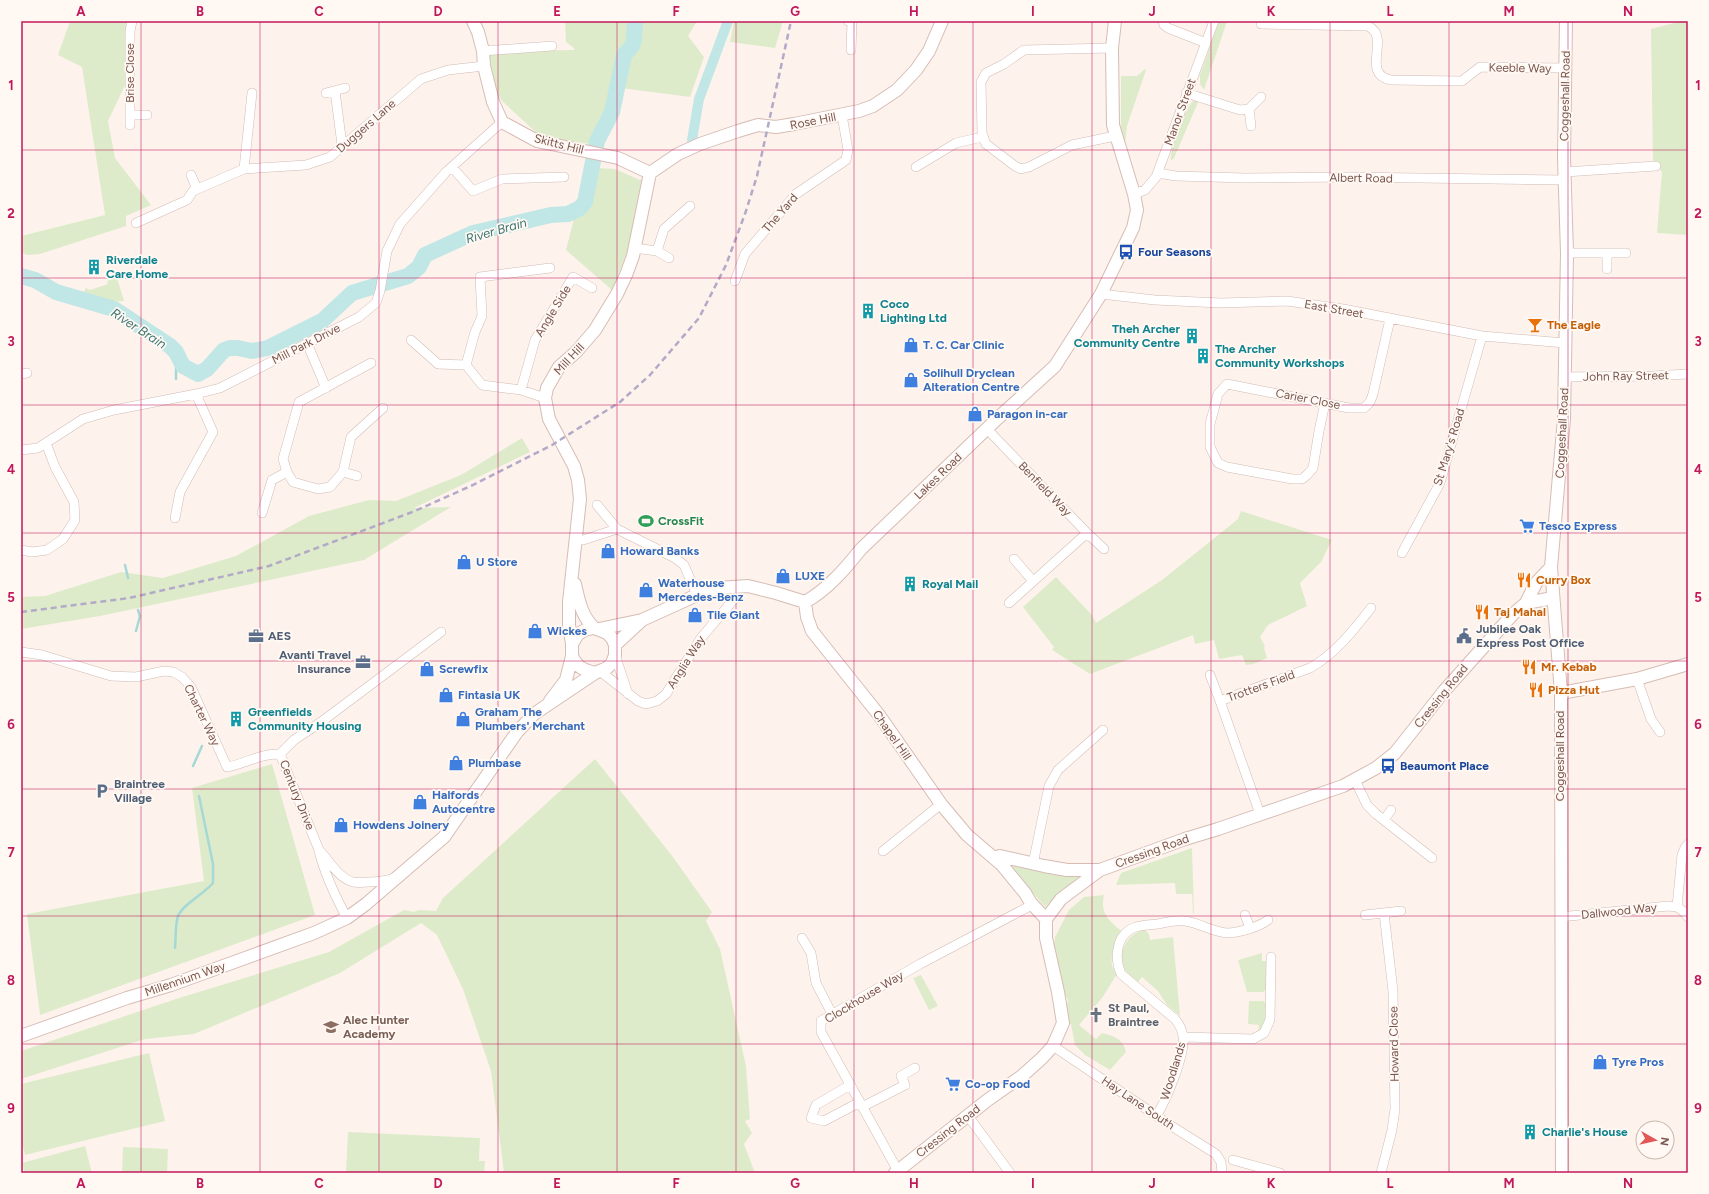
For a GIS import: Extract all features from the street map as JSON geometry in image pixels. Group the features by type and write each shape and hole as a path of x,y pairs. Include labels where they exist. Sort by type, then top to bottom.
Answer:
{"main road":[{"path":"473,21 478,32 483,51 484,66 493,102 502,122"},
{"name":"Rose Hill","path":"650,173 678,154 700,144 738,131 758,125 776,127 842,115 873,106 903,85 916,70 929,51 942,21"},
{"name":"Coggeshall Road","path":"1562,1173 1560,917 1561,692 1553,598 1552,567 1563,445 1567,253 1564,68 1566,22"},
{"name":"Lakes Road","path":"805,602 816,596 861,549 1055,366 1101,294 1133,228 1137,210 1134,194 1115,136 1112,114 1113,24"},
{"name":"Skitts Hill","path":"502,122 537,141 618,158 650,173"},
{"name":"Mill Hill","path":"572,650 569,625 569,602 580,499 578,480 574,466 549,419 545,398 547,388 553,375 595,330 617,294 626,275 634,248 650,173"},
{"name":"Cressing Road","path":"896,1172 1022,1076 1053,1046 1063,1023 1046,938 1046,919 1061,899 1100,870 1185,839 1343,786 1376,768 1395,753 1444,691 1495,633 1526,602 1536,583 1552,567"},
{"name":"Mill Hill","path":"573,575 584,617 597,629"},
{"path":"550,701 566,680 572,650 578,634 587,629 597,629 642,620 697,595 718,588 748,586 805,602"},
{"path":"1526,602 1553,598"},
{"name":"Chapel Hill","path":"805,602 807,617 812,631 879,715 941,804 967,834 1002,865 1025,893 1031,903 1046,919"},
{"path":"615,650 642,620"},
{"path":"550,701 612,663 615,650 612,638 607,633 597,629"},
{"path":"572,650 576,664 583,670 598,672"},
{"path":"1561,692 1637,679 1688,664"},
{"name":"Millennium Way","path":"21,1036 314,933 347,918 366,904 444,837 517,732 534,714 550,701"},
{"path":"994,858 1000,856 1067,870 1100,870"}],"street":[{"name":"Brise Close","path":"130,125 130,31 132,21"},
{"path":"848,21 852,22 852,50"},
{"path":"1163,21 1164,25 1168,28 1206,43"},
{"name":"Manor Street","path":"1134,194 1149,186 1158,173 1186,93 1214,21"},
{"name":"Keeble Way","path":"1260,24 1331,23 1368,26 1375,31 1377,37 1376,67 1383,77 1391,80 1462,81 1480,67 1564,68"},
{"path":"483,51 552,46"},
{"path":"1112,48 1024,50 986,73 982,78 980,87 982,137 986,144 1018,168 1023,169 1072,145 1115,136"},
{"name":"Duggers Lane","path":"136,223 187,200 193,192 244,168 306,165 330,157 342,145 421,79 448,70 484,66"},
{"path":"342,145 330,92 345,88"},
{"path":"244,168 252,93"},
{"path":"1186,93 1234,109 1245,110 1249,109 1261,97"},
{"path":"1249,109 1251,126"},
{"path":"130,115 147,115"},
{"name":"The Yard","path":"735,281 745,254 796,194 846,160 848,150 842,115"},
{"name":"Mill Park Drive","path":"21,450 38,448 83,419 114,410 220,388 359,317 376,303 380,291 387,251 400,224 452,167 502,122"},
{"path":"916,167 956,143 982,137"},
{"path":"1565,176 1656,166"},
{"path":"452,167 473,191 502,179 564,177"},
{"name":"Albert Road","path":"1158,173 1176,176 1245,178 1565,176"},
{"path":"191,175 197,190"},
{"path":"657,251 664,230 690,206"},
{"path":"634,248 657,251 669,258"},
{"path":"1567,253 1626,253"},
{"path":"1607,254 1607,269"},
{"path":"466,365 475,332 482,316 480,277 550,268"},
{"name":"Angle Side","path":"521,390 535,340 573,277 592,288"},
{"name":"East Street","path":"1101,294 1155,300 1221,303 1287,301 1343,309 1482,336 1565,343"},
{"name":"Carier Close","path":"1325,403 1318,432 1313,468 1302,479 1292,480 1227,467 1218,463 1210,447 1210,424 1218,394 1227,384 1325,403 1364,408 1370,402 1380,366 1390,319"},
{"name":"St Mary's Road","path":"1402,553 1440,483 1482,336"},
{"path":"411,340 438,364 466,365 482,385 521,390 545,398"},
{"path":"307,343 326,388"},
{"path":"371,363 299,402 283,459 286,472 293,482 318,489 330,487 343,472 351,437 383,408"},
{"name":"John Ray Street","path":"1564,377 1688,374"},
{"path":"175,518 180,492 213,432 196,394"},
{"name":"Benfield Way","path":"987,429 1104,549"},
{"path":"21,550 32,552 47,550 64,539 74,520 74,502 55,467 46,443"},
{"path":"262,513 272,480 286,472"},
{"path":"343,472 357,476"},
{"path":"597,505 617,528 675,558 684,565 697,595"},
{"path":"583,540 617,528"},
{"path":"1009,603 1087,533"},
{"path":"1014,559 1033,581"},
{"name":"Anglia Way","path":"598,672 638,701 646,704 657,701 666,694 700,638 735,598"},
{"name":"Trotters Field","path":"1260,814 1220,702 1310,668 1324,661 1334,652 1371,608"},
{"name":"Century Drive","path":"397,877 384,882 354,882 347,879 334,868 329,860 319,850 280,754 294,740 321,722 441,632"},
{"path":"615,650 628,694"},
{"name":"Charter Way","path":"21,652 42,655 98,672 125,678 173,672 182,677 191,688 227,767 238,765 270,754 280,754"},
{"path":"1210,675 1220,702"},
{"path":"1637,679 1651,719 1660,732"},
{"path":"1033,864 1049,786 1058,770 1103,730"},
{"path":"1355,780 1368,805 1384,820 1432,858"},
{"path":"884,851 941,804"},
{"path":"1384,820 1391,810"},
{"path":"1686,846 1682,855 1676,907 1683,910 1688,917"},
{"path":"319,850 334,895 347,918"},
{"name":"Clockhouse Way","path":"896,1172 861,1104 821,1032 821,1021 920,964 1028,907 1031,903"},
{"name":"Dallwood Way","path":"1560,917 1668,906 1676,907"},
{"path":"1365,915 1401,911"},
{"name":"Howard Close","path":"1380,1173 1392,1130 1395,1109 1393,991 1384,913"},
{"path":"1245,915 1250,928"},
{"name":"Woodlands","path":"1157,1115 1171,1086 1184,1037 1180,1024 1175,1019 1125,978 1118,965 1118,949 1123,936 1128,931 1136,927 1169,922 1186,921 1225,933 1250,928 1268,920"},
{"path":"802,938 811,953 816,983 832,1014"},
{"path":"1184,1037 1253,1039 1264,1033 1267,1030 1270,1020 1271,957"},
{"name":"Hay Lane South","path":"1053,1046 1216,1154 1221,1162 1222,1173"},
{"path":"850,1085 816,1105 811,1118 824,1121 905,1085 901,1076 916,1068"},
{"path":"968,1116 1010,1173"},
{"path":"1233,1160 1280,1173"}],"green space":[{"path":"70,21 126,21 128,79 108,121 115,158 151,205 126,216 126,226 40,254 27,255 21,252 21,236 105,215 82,67 58,55"},
{"path":"565,21 697,21 688,36 704,57 690,97 613,87 611,96 590,144 541,137 501,100 496,89 489,54 517,51 573,50 575,49 566,42"},
{"path":"734,21 783,21 775,48 730,42"},
{"path":"1219,21 1227,21 1204,90 1200,84 1200,75"},
{"path":"1682,21 1688,21 1688,235 1657,233 1662,172 1653,161 1651,29"},
{"path":"1145,69 1146,70 1127,126 1125,145 1121,133 1121,76 1137,76"},
{"path":"1199,100 1174,158 1171,161 1172,149 1186,112 1193,101"},
{"path":"598,168 615,169 640,180 650,173 629,247 612,290 566,250 576,211 592,200"},
{"path":"117,278 124,301 103,301 92,298 83,293 86,288 90,290 108,284 107,281"},
{"path":"522,438 530,452 414,508 451,507 364,560 100,616 21,629 21,597 45,596 121,572 163,578 236,556 309,516 369,500 396,501 461,475"},
{"path":"1241,511 1332,540 1321,562 1300,583 1307,606 1268,625 1260,637 1265,646 1264,648 1267,658 1259,662 1246,665 1242,655 1219,659 1214,640 1195,644 1193,635 1090,674 1052,650 1054,647 1023,607 1056,577 1092,615 1096,623 1162,580 1238,519"},
{"path":"595,759 673,857 712,912 706,921 720,949 746,1066 750,1119 745,1121 752,1133 744,1144 755,1173 504,1173 491,1071 463,989 437,935 421,923 340,973 194,1034 145,1039 21,1079 21,1051 176,999 329,952 404,910 414,912 419,910 436,911 443,898"},
{"path":"272,764 315,915 40,1015 27,914 204,881 192,788"},
{"path":"1192,848 1194,914 1192,894 1176,894 1175,883 1116,885 1121,873"},
{"path":"1012,864 1020,867 1087,875 1087,877 1058,894 1045,907 1014,871"},
{"path":"1104,895 1104,912 1121,931 1115,943 1112,957 1112,966 1117,974 1102,998 1079,1025 1096,1039 1102,1033 1117,1038 1123,1044 1126,1052 1110,1070 1085,1055 1075,1045 1071,1024 1065,1023 1068,1000 1063,991 1053,953 1055,937 1069,910 1084,897"},
{"path":"1145,930 1149,934 1150,940 1173,937 1180,1016 1167,1005 1158,991 1142,977 1138,982 1127,973 1123,966 1122,954 1126,943 1134,934"},
{"path":"1262,953 1262,961 1269,961 1267,988 1263,992 1247,992 1238,960"},
{"path":"921,975 938,1006 929,1010 913,978"},
{"path":"1249,1001 1263,1001 1267,1005 1266,1023 1258,1032 1259,1025 1248,1024"},
{"path":"149,1053 165,1121 25,1155 21,1139 21,1084"},
{"path":"348,1132 480,1138 479,1161 485,1161 484,1173 346,1173"},
{"path":"85,1146 92,1173 25,1173 22,1163"},
{"path":"123,1147 168,1149 167,1173 122,1173"}],"waterway":[{"name":"River Brain","path":"21,276 35,280 56,292 114,309 170,346 176,352 183,366 198,374 207,369 224,350 238,348 252,351 268,348 322,321 352,293 408,276 419,267 425,255 473,233 551,215 568,214 580,208 585,202 597,141 612,112 624,55 632,46 634,40 635,21"},
{"path":"692,140 699,99 728,21"},
{"path":"170,346 176,361 176,379"},
{"path":"125,565 128,578"},
{"path":"136,631 140,616 138,610"},
{"path":"193,766 202,746"},
{"path":"175,948 176,923 178,916 184,907 213,883 213,864 199,796"}],"railway":[{"path":"21,612 129,598 269,566 415,511 473,485 552,445 620,402 650,375 699,318 726,265 757,176 791,21"}],"place":[{"name":"Four Seasons","path":"1126,252"},
{"name":"Riverdale Care Home","path":"94,267"},
{"name":"Coco Lighting Ltd","path":"868,311"},
{"name":"The Eagle","path":"1535,325"},
{"name":"Theh Archer Community Centre","path":"1192,336"},
{"name":"T. C. Car Clinic","path":"911,345"},
{"name":"The Archer Community Workshops","path":"1203,356"},
{"name":"Solihull Dryclean Alteration Centre","path":"911,380"},
{"name":"Paragon in-car","path":"975,414"},
{"name":"CrossFit","path":"646,521"},
{"name":"Tesco Express","path":"1527,526"},
{"name":"Howard Banks","path":"608,551"},
{"name":"U Store","path":"464,562"},
{"name":"LUXE","path":"783,576"},
{"name":"Curry Box","path":"1524,580"},
{"name":"Royal Mail","path":"910,584"},
{"name":"Waterhouse Mercedes-Benz","path":"646,590"},
{"name":"Taj Mahal","path":"1482,612"},
{"name":"Tile Giant","path":"695,615"},
{"name":"Wickes","path":"535,631"},
{"name":"AES","path":"256,636"},
{"name":"Jubilee Oak Express Post Office","path":"1464,636"},
{"name":"Avanti Travel Insurance","path":"363,662"},
{"name":"Mr. Kebab","path":"1529,667"},
{"name":"Screwfix","path":"427,669"},
{"name":"Pizza Hut","path":"1536,690"},
{"name":"Fintasia UK","path":"446,695"},
{"name":"Greenfields Community Housing","path":"236,719"},
{"name":"Graham The Plumbers' Merchant","path":"463,719"},
{"name":"Plumbase","path":"456,763"},
{"name":"Beaumont Place","path":"1388,766"},
{"name":"Braintree Village","path":"102,791"},
{"name":"Halfords Autocentre","path":"420,802"},
{"name":"Howdens Joinery","path":"341,825"},
{"name":"St Paul, Braintree","path":"1096,1015"},
{"name":"Alec Hunter Academy","path":"331,1027"},
{"name":"Tyre Pros","path":"1600,1062"},
{"name":"Co-op Food","path":"953,1084"},
{"name":"Charlie's House","path":"1530,1132"}]}
